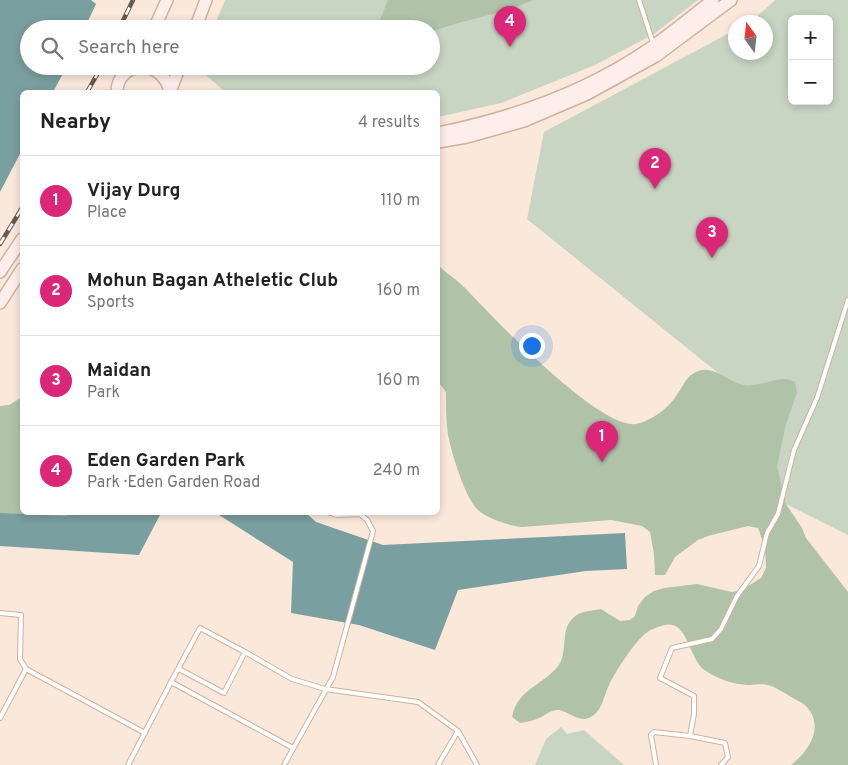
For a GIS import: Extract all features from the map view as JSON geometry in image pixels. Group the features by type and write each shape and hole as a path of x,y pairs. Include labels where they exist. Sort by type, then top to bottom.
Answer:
{"main road":[{"path":"158,20 167,0"},
{"path":"198,20 206,0"},
{"path":"440,133 464,128 524,111 583,86 653,46 713,0"},
{"path":"440,142 467,137 524,121 587,94 656,56 731,0"},
{"path":"117,90 124,75"},
{"path":"160,75 168,84 170,90"},
{"path":"171,90 177,75"},
{"path":"0,272 20,242"},
{"path":"0,303 20,272"}],"lane":[{"path":"639,0 653,46"},
{"path":"690,736 694,714 694,696 660,678 666,661 672,648 712,639 721,629 737,596 759,566 767,533 778,514 794,450 817,398 848,300"},
{"path":"284,765 333,676 373,530 361,515"},
{"path":"0,613 21,615 20,658 26,669 145,733"},
{"path":"128,765 200,628 292,679 325,689 418,702 458,730 477,765"},
{"path":"179,669 224,693 245,652"},
{"path":"0,718 26,669"},
{"path":"171,682 293,748"},
{"path":"438,765 458,730"},
{"path":"656,765 652,733 690,736 725,742 728,757 721,765"}],"green space":[{"path":"225,0 698,0 654,34 595,65 501,103 440,117 440,90 223,90 206,75 440,75 440,20 217,20"},
{"path":"388,0 533,0 508,10 440,29 440,20 380,20"},
{"path":"775,0 848,0 848,535 786,504 754,402 527,219 544,132 728,34 728,60 773,60 773,15 759,15"},
{"path":"440,267 464,287 546,368 597,409 619,421 636,424 654,417 675,398 689,376 698,371 710,370 734,382 746,385 757,385 784,379 795,382 797,393 786,424 777,466 786,504 802,528 806,538 848,592 848,765 791,765 803,753 812,739 814,723 807,707 771,686 732,683 706,671 695,658 684,634 679,628 672,625 664,625 648,632 631,649 609,685 599,709 589,718 581,719 559,710 551,711 534,720 520,723 512,717 520,699 560,663 566,629 575,616 601,609 620,621 630,620 635,616 638,606 645,597 654,591 664,588 697,584 732,592 742,590 761,578 766,568 765,547 758,528 748,526 708,536 698,540 675,557 665,575 655,575 650,532 642,526 611,520 522,527 488,517 479,511 469,497 456,464 448,435 446,392 440,384"},
{"path":"20,398 20,515 121,515 0,527 0,406 9,405"},
{"path":"561,727 567,734 584,730 624,765 535,765 546,739"}],"water":[{"path":"0,0 91,0 96,4 88,20 20,20 20,75 62,75 54,90 20,90 20,154 0,192"},
{"path":"0,513 66,516 160,515 139,555 0,546"},
{"path":"219,515 308,515 316,522 383,545 625,533 627,569 586,571 458,590 435,650 359,625 291,613 293,562"}],"railway":[{"path":"123,20 133,0"},
{"path":"88,90 97,75"},
{"path":"0,244 20,211"}],"place":[{"name":"Eden Garden Park","path":"510,47"},
{"name":"Mohun Bagan Atheletic Club","path":"655,189"},
{"name":"Maidan","path":"712,258"},
{"name":"Vijay Durg","path":"602,462"}]}
